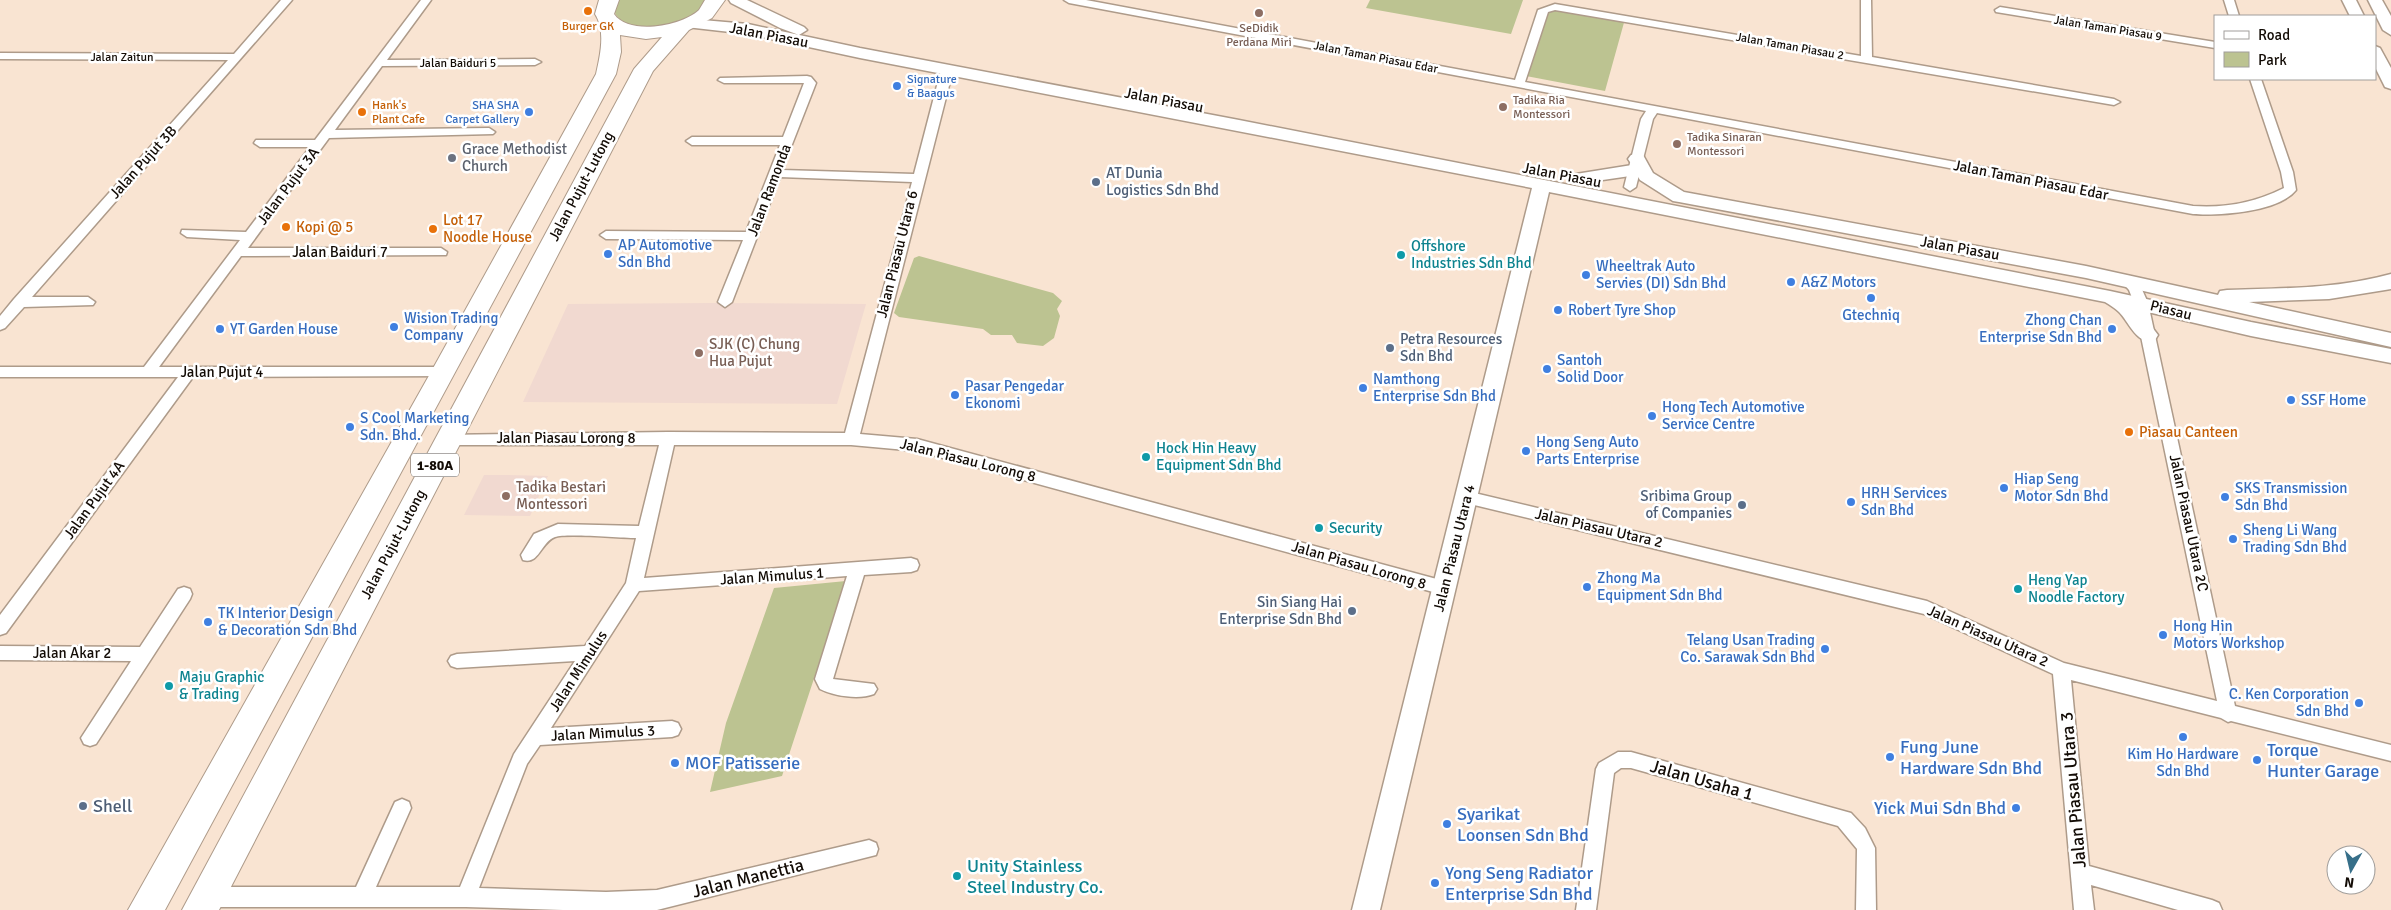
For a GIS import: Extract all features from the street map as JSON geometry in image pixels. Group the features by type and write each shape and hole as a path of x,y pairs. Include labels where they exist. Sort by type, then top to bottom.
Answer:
{"highway":[{"name":"Jalan Pujut-Lutong","path":"204,903 644,69 686,26 708,13 715,0"},
{"name":"Jalan Pujut-Lutong","path":"146,910 444,372 606,74 610,52 609,12"},
{"path":"609,12 622,30 640,33 660,32 686,26"}],"street":[{"name":"Jalan Pujut 3B","path":"0,325 287,0"},
{"name":"Jalan Pujut 3A","path":"148,372 426,0"},
{"name":"Jalan Piasau","path":"736,0 785,25 803,31 1204,113 1513,179 1538,204"},
{"name":"Jalan Taman Piasau Edar","path":"1069,0 2193,210 2219,212 2243,210 2272,200 2290,190 2287,172 2256,80"},
{"path":"1866,0 1866,59"},
{"path":"2229,0 2234,15"},
{"path":"2349,0 2356,15"},
{"path":"2375,0 2391,30"},
{"path":"2000,5 2001,23"},
{"name":"Jalan Taman Piasau 9","path":"2000,5 2214,45"},
{"name":"Jalan Taman Piasau 2","path":"1519,84 1543,10 1555,7 2114,101"},
{"name":"Jalan Piasau","path":"686,26 748,29 946,70 1528,168 1648,205 1991,275 2110,297 2145,321"},
{"path":"2376,52 2387,64 2391,84"},
{"name":"Jalan Zaitun","path":"3,59 236,57"},
{"name":"Jalan Baiduri 5","path":"380,63 536,62"},
{"name":"Jalan Piasau Utara 6","path":"851,439 946,70"},
{"name":"Jalan Ramonda","path":"724,80 807,79 810,83 725,302"},
{"path":"1648,205 1633,195 1630,188 1647,119 1654,109"},
{"path":"260,143 489,132"},
{"path":"692,141 788,141"},
{"path":"1538,204 1555,200 1636,164"},
{"path":"1636,164 1646,176 1679,197"},
{"path":"1528,168 1541,181 1538,204"},
{"path":"776,173 917,178"},
{"path":"1513,179 1538,204"},
{"name":"Jalan Piasau","path":"1585,186 1630,188 2086,272 2391,340"},
{"name":"Jalan Piasau Utara 4","path":"1366,910 1538,204"},
{"path":"187,233 250,236"},
{"path":"606,235 751,236"},
{"name":"Jalan Baiduri 7","path":"238,252 441,252"},
{"path":"1991,275 2110,291 2107,281 2086,272"},
{"path":"2197,297 2329,293 2386,284 2391,280"},
{"name":"Jalan Piasau Utara 2C","path":"2128,281 2134,288 2145,321 2228,714"},
{"path":"2110,297 2145,321 2156,318 2194,316 2391,356"},
{"path":"19,302 88,302"},
{"name":"Jalan Pujut 4","path":"0,372 444,372"},
{"name":"Jalan Pujut 4A","path":"0,628 189,372"},
{"name":"Jalan Mimulus","path":"466,898 520,760 634,585 644,532 668,438"},
{"name":"Jalan Piasau Lorong 8","path":"448,439 851,439 917,445 1444,588"},
{"name":"Jalan Piasau Utara 2","path":"1466,496 1928,608 2062,670 2228,714 2391,754"},
{"path":"529,555 536,541 547,532 558,530 644,532"},
{"name":"Jalan Mimulus 1","path":"634,585 911,565"},
{"path":"858,570 824,679 826,684 832,687 868,689"},
{"path":"90,738 184,594"},
{"name":"Jalan Akar 2","path":"0,653 145,654"},
{"path":"457,662 590,653"},
{"name":"Jalan Piasau Utara 3","path":"2062,670 2084,910"},
{"name":"Jalan Mimulus 3","path":"534,737 672,729"},
{"name":"Jalan Usaha 1","path":"1586,910 1605,769 1618,760 1631,760 1844,819 1858,834 1866,848 1866,910"},
{"path":"362,897 402,808"},
{"name":"Jalan Manettia","path":"204,903 362,897 466,898 604,906 657,900 869,849"},
{"path":"2081,873 2212,910"}],"shaded area":[{"name":"SJK (C) Chung Hua Pujut","path":"568,304 866,304 837,404 523,402"},
{"name":"Tadika Bestari Montessori","path":"484,475 548,476 530,516 464,515"}],"green space":[{"path":"619,0 706,0 702,9 682,21 669,25 642,27 620,19 614,11"},
{"path":"1370,0 1523,0 1511,34 1366,8"},
{"path":"1551,6 1625,19 1605,91 1526,76"},
{"path":"919,256 1053,293 1062,301 1057,309 1060,316 1054,338 1043,346 1017,343 1012,335 991,335 983,329 899,317 894,313 914,258"},
{"path":"846,581 782,776 710,792 726,723 774,588"}],"place":[{"name":"Burger GK","path":"588,11"},
{"name":"SeDidik Perdana Miri","path":"1259,13"},
{"name":"Signature & Baagus","path":"897,86"},
{"name":"Tadika Ria Montessori","path":"1503,107"},
{"name":"Hank's Plant Cafe","path":"362,112"},
{"name":"SHA SHA Carpet Gallery","path":"529,112"},
{"name":"Tadika Sinaran Montessori","path":"1677,144"},
{"name":"Grace Methodist Church","path":"452,158"},
{"name":"AT Dunia Logistics Sdn Bhd","path":"1096,182"},
{"name":"Kopi @ 5","path":"286,227"},
{"name":"Lot 17 Noodle House","path":"433,229"},
{"name":"AP Automotive Sdn Bhd","path":"608,254"},
{"name":"Offshore Industries Sdn Bhd","path":"1401,255"},
{"name":"Wheeltrak Auto Servies (DI) Sdn Bhd","path":"1586,275"},
{"name":"A&Z Motors","path":"1791,282"},
{"name":"Gtechniq","path":"1871,298"},
{"name":"Robert Tyre Shop","path":"1558,310"},
{"name":"Wision Trading Company","path":"394,327"},
{"name":"YT Garden House","path":"220,329"},
{"name":"Zhong Chan Enterprise Sdn Bhd","path":"2112,329"},
{"name":"Petra Resources Sdn Bhd","path":"1390,348"},
{"name":"SJK (C) Chung Hua Pujut","path":"699,353"},
{"name":"Santoh Solid Door","path":"1547,369"},
{"name":"Namthong Enterprise Sdn Bhd","path":"1363,388"},
{"name":"Pasar Pengedar Ekonomi","path":"955,395"},
{"name":"SSF Home","path":"2291,400"},
{"name":"Hong Tech Automotive Service Centre","path":"1652,416"},
{"name":"S Cool Marketing Sdn. Bhd.","path":"350,427"},
{"name":"Piasau Canteen","path":"2129,432"},
{"name":"Hong Seng Auto Parts Enterprise","path":"1526,451"},
{"name":"Hock Hin Heavy Equipment Sdn Bhd","path":"1146,457"},
{"name":"Hiap Seng Motor Sdn Bhd","path":"2004,488"},
{"name":"Tadika Bestari Montessori","path":"506,496"},
{"name":"SKS Transmission Sdn Bhd","path":"2225,497"},
{"name":"HRH Services Sdn Bhd","path":"1851,502"},
{"name":"Sribima Group of Companies","path":"1742,505"},
{"name":"Security","path":"1319,528"},
{"name":"Sheng Li Wang Trading Sdn Bhd","path":"2233,539"},
{"name":"Zhong Ma Equipment Sdn Bhd","path":"1587,587"},
{"name":"Heng Yap Noodle Factory","path":"2018,589"},
{"name":"Sin Siang Hai Enterprise Sdn Bhd","path":"1352,611"},
{"name":"TK Interior Design & Decoration Sdn Bhd","path":"208,622"},
{"name":"Hong Hin Motors Workshop","path":"2163,635"},
{"name":"Telang Usan Trading Co. Sarawak Sdn Bhd","path":"1825,649"},
{"name":"Maju Graphic & Trading","path":"169,686"},
{"name":"C. Ken Corporation Sdn Bhd","path":"2359,703"},
{"name":"Kim Ho Hardware Sdn Bhd","path":"2183,737"},
{"name":"Fung June Hardware Sdn Bhd","path":"1890,757"},
{"name":"Torque Hunter Garage","path":"2257,760"},
{"name":"MOF Patisserie","path":"675,763"},
{"name":"Shell","path":"83,806"},
{"name":"Yick Mui Sdn Bhd","path":"2016,808"},
{"name":"Syarikat Loonsen Sdn Bhd","path":"1447,824"},
{"name":"Unity Stainless Steel Industry Co.","path":"957,876"},
{"name":"Yong Seng Radiator Enterprise Sdn Bhd","path":"1435,883"}]}
